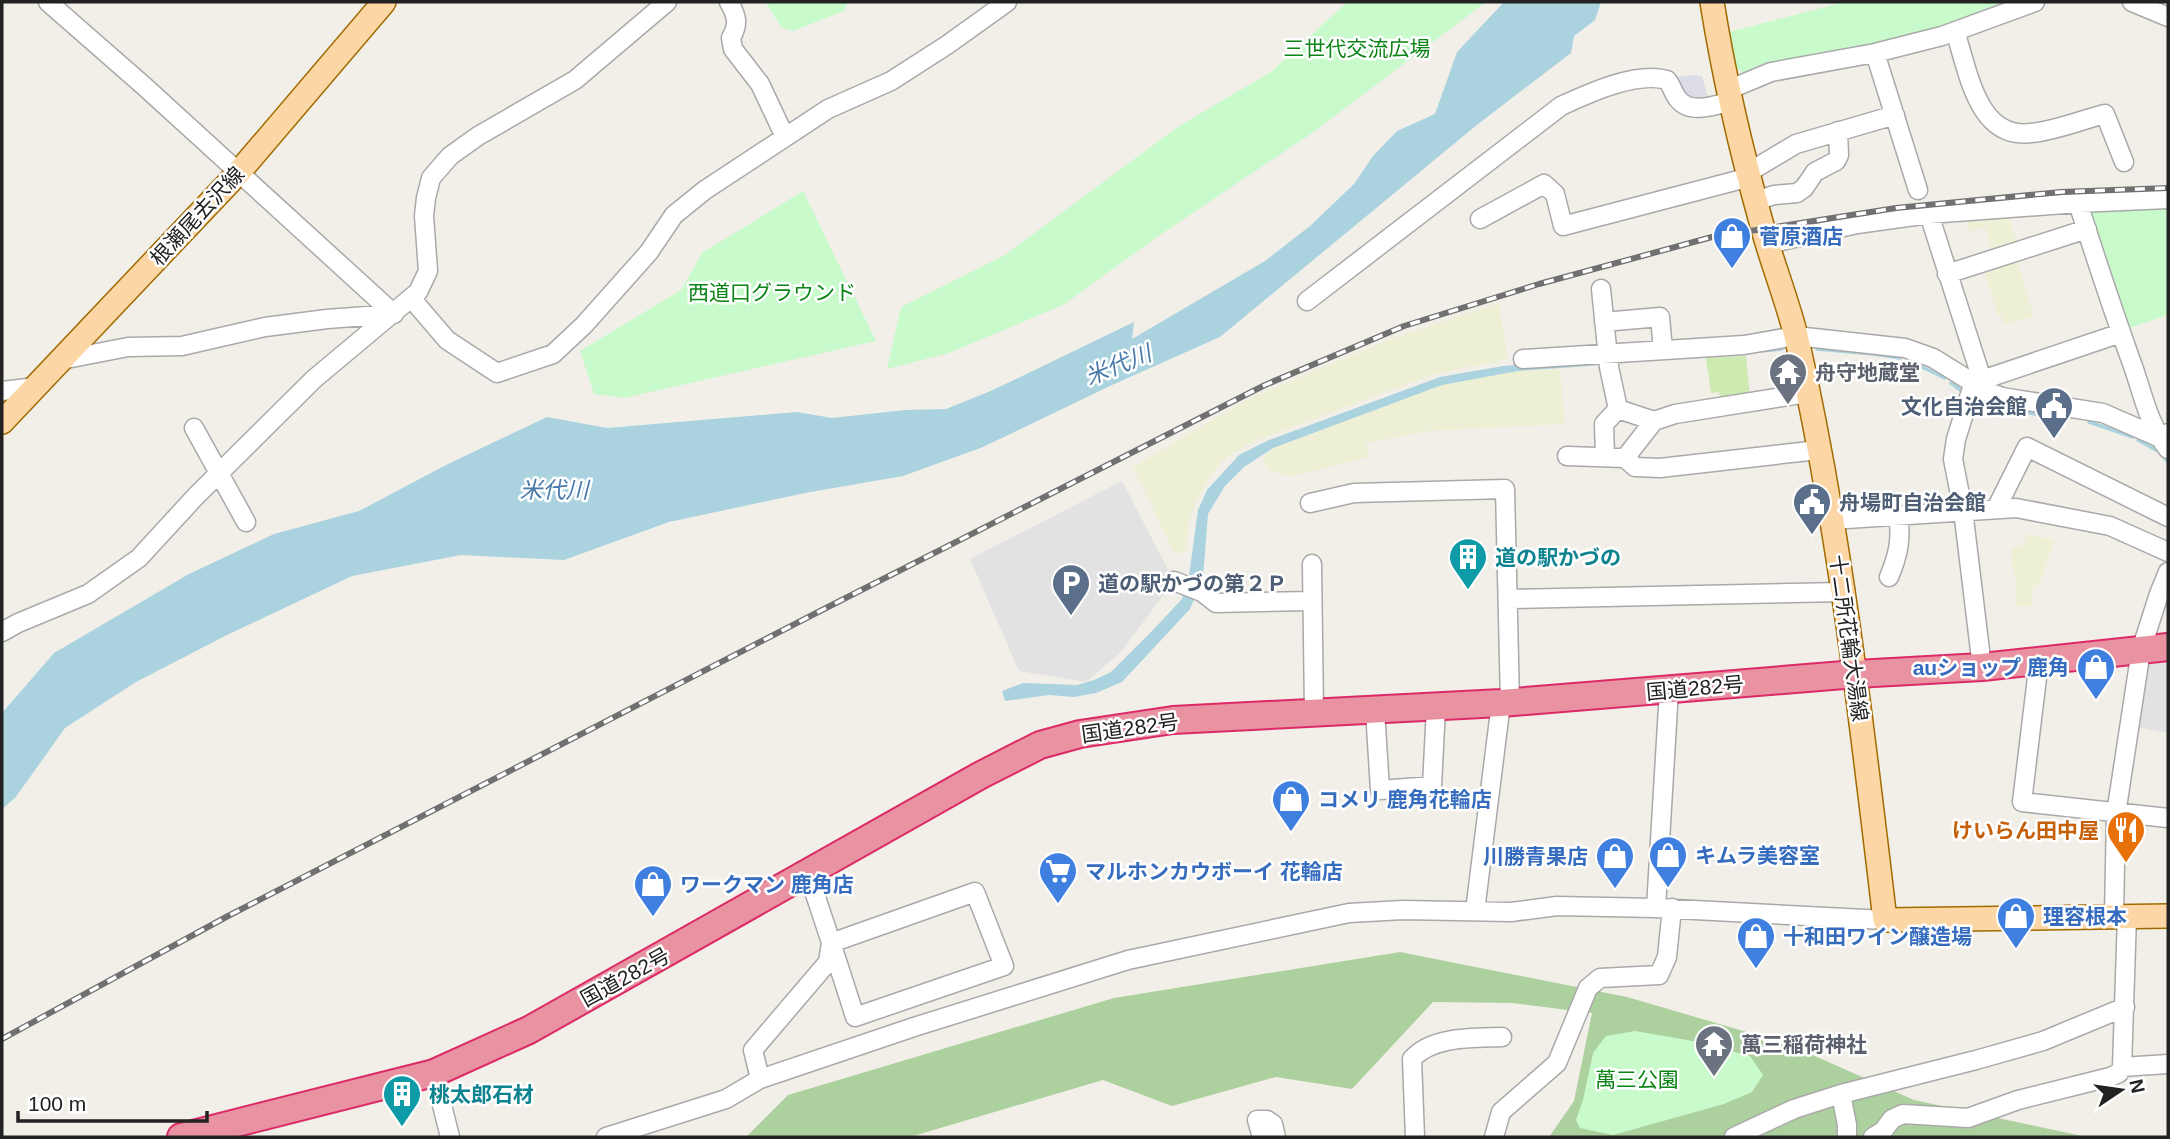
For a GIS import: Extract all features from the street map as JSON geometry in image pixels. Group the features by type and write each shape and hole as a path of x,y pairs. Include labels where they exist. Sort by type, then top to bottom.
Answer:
{"highway":[{"name":"国道282号","path":"181,1137 434,1073 529,1030 981,775 1040,745 1080,734 1173,720 1505,703 1856,674 1982,667 2168,647"}],"main road":[{"name":"根瀬尾去沢線","path":"2,422 239,172 384,2"},
{"name":"十二所花輪大湯線","path":"1712,2 1721,65 1756,201 1796,336 1808,393 1856,674 1885,920"},
{"path":"1885,920 2168,916"}],"street":[{"path":"47,2 394,314"},
{"path":"2,632 88,594 139,558 218,473 314,379 418,292 428,271 424,216 431,178 450,156 478,136 575,80 667,2"},
{"path":"729,2 736,15 737,26 731,38 733,49 761,84 785,137"},
{"path":"411,298 447,340 497,373 553,354 584,325 649,252 674,215 705,190 828,109 891,81 1007,2"},
{"path":"1307,301 1562,106 1594,90 1654,76 1667,80 1678,99 1688,107 1706,107 1771,72 1875,53 1955,31 2035,2"},
{"path":"2132,2 2168,17"},
{"path":"1955,31 1981,107 1992,122 2008,132 2031,134 2105,114 2124,162"},
{"path":"1875,53 1918,190"},
{"path":"1480,219 1544,184 1555,194 1563,226 1749,174 1796,144 1895,115"},
{"path":"1756,201 1774,195 1797,193 1815,172 1836,161 1839,155 1838,131"},
{"path":"1768,244 1857,224 1929,214 2078,203 2168,200"},
{"path":"2078,203 2121,334 2165,440"},
{"path":"1929,214 1977,382 1956,439 1953,459 1963,510 1982,667"},
{"path":"1947,274 2087,229"},
{"path":"1601,289 1618,410"},
{"path":"61,360 128,347 182,346 265,327 327,318 394,314"},
{"path":"1605,322 1660,317 1663,351"},
{"path":"1977,382 2121,334"},
{"path":"1523,359 1609,361 1663,351 1744,345 1796,336 1905,348 1933,358 2001,397 2103,413 2165,440"},
{"path":"2,391 36,387"},
{"path":"1625,458 1654,421 1675,414 1808,393"},
{"path":"1618,410 1654,421"},
{"path":"1605,457 1604,424 1618,410"},
{"path":"194,428 246,522"},
{"path":"1996,509 2026,447 2168,517"},
{"path":"1567,456 1625,458 1635,467 1660,468 1818,450"},
{"path":"1310,503 1354,493 1505,489 1508,599 1505,703 1475,911"},
{"path":"1831,520 2016,508 2110,526 2168,552"},
{"path":"1889,577 1900,543 1898,515"},
{"path":"1311,564 1314,712"},
{"path":"1873,1137 1883,1131 1892,1119 1903,1114 1968,1118 2018,1100 2119,1073 2122,1067 2125,1007 2116,814 2141,650 2168,572"},
{"path":"1178,582 1202,592 1216,603 1311,601"},
{"path":"1508,599 1843,592"},
{"path":"2039,661 2022,802 2168,818"},
{"path":"1494,1137 1501,1112 1557,1063 1588,988 1600,978 1659,975 1667,957 1664,908 1669,690"},
{"path":"1375,710 1380,789 1432,786 1436,708"},
{"path":"808,873 855,1017 1004,966 975,892 831,943"},
{"path":"606,1137 726,1099 760,1079 1128,960 1349,913 1403,909 1511,912 1557,906 1664,908 1885,920"},
{"path":"760,1079 753,1051 828,962 831,943"},
{"path":"1734,1137 1794,1109 2043,1041 2125,1007"},
{"path":"1415,1137 1412,1059 1420,1049 1460,1038 1502,1037"},
{"path":"2122,1067 2168,1064"},
{"path":"434,1073 450,1137"},
{"path":"1841,1094 1847,1137"},
{"path":"1262,1137 1257,1120 1267,1120 1273,1124 1276,1137"}],"green space":[{"path":"765,2 848,2 844,11 793,31 782,28"},
{"name":"三世代交流広場","path":"1347,2 1486,2 1312,133 1157,237 1063,305 949,353 887,369 901,307 1005,255 1179,126 1271,72"},
{"path":"1845,2 2015,2 1912,36 1743,72 1733,67 1729,32"},
{"name":"西道口グラウンド","path":"803,191 876,341 624,398 594,394 580,351 681,290 702,253"},
{"path":"2168,205 2168,315 2126,329 2083,208"},
{"path":"2007,212 2019,248 1994,255 1985,227 1970,232 1966,216"},
{"path":"2015,255 2034,316 2004,325 2001,315 1998,316 1983,266"},
{"path":"1499,303 1508,359 1434,374 1252,442 1225,458 1210,477 1196,501 1188,525 1187,550 1175,555 1133,467 1250,398 1393,338"},
{"path":"1746,356 1750,398 1721,402 1719,392 1711,393 1706,358"},
{"path":"1560,369 1565,424 1430,431 1366,443 1369,457 1299,475 1285,476 1268,469 1263,457 1273,448 1442,385 1518,371"},
{"path":"2028,534 2055,540 2039,585 2033,586 2031,606 2016,606 2016,577 2011,561 2011,547 2021,547"},
{"path":"1400,952 1627,997 1788,1044 1914,1100 2087,1137 1549,1137 1574,1101 1592,1013 1512,1003 1433,1002 1352,1089 1276,1077 1172,1106 1103,1080 910,1137 746,1137 788,1095 1114,998"},
{"name":"萬三公園","path":"1635,1031 1693,1041 1750,1056 1763,1075 1752,1092 1724,1104 1613,1135 1580,1128 1576,1120 1593,1053 1606,1036"}],"shaded area":[{"path":"1702,76 1708,98 1691,102 1676,77"},
{"name":"道の駅かづの第２Ｐ","path":"1122,481 1174,581 1120,653 1086,682 1019,671 970,559"},
{"path":"2168,659 2168,733 2137,727 2147,666 2154,661"}],"water":[{"name":"米代川","path":"1504,2 1601,2 1595,20 1574,36 1571,53 1478,124 1220,337 983,447 903,476 805,493 669,522 564,560 461,555 352,576 136,682 65,728 15,798 2,809 2,713 54,653 189,574 274,534 359,511 446,465 547,417 607,428 797,412 832,418 905,410 946,409 993,390 1134,322 1132,339 1265,261 1310,226 1354,184 1373,156 1397,131 1435,114 1457,52"},
{"path":"1605,358 1604,365 1518,371 1442,385 1273,448 1244,467 1225,486 1208,514 1203,578 1190,609 1122,682 1096,693 1074,697 1049,695 1005,701 1002,691 1023,683 1077,685 1111,672 1152,631 1182,599 1189,576 1198,510 1207,490 1239,455 1269,440 1440,377 1503,366"}],"waterway":[{"path":"1760,351 1782,349"},
{"path":"1817,349 1900,358"},
{"path":"1909,361 1945,378"},
{"path":"1951,383 1963,392"},
{"path":"1976,400 1999,408"},
{"path":"2006,410 2022,412"},
{"path":"2029,413 2049,416"},
{"path":"2089,422 2133,437"},
{"path":"2138,440 2156,450"},
{"path":"2161,454 2168,462"}],"railway":[{"path":"2,1039 228,916 826,608 1265,385 1404,326 1539,284 1712,237 1896,208 2061,192 2168,188"}],"place":[{"name":"菅原酒店","path":"1732,270"},
{"name":"舟守地蔵堂","path":"1788,406"},
{"name":"文化自治会館","path":"2054,440"},
{"name":"舟場町自治会館","path":"1812,536"},
{"name":"道の駅かづの","path":"1468,591"},
{"name":"道の駅かづの第２Ｐ","path":"1071,617"},
{"name":"auショップ 鹿角","path":"2096,701"},
{"name":"コメリ 鹿角花輪店","path":"1291,833"},
{"name":"けいらん田中屋","path":"2126,864"},
{"name":"キムラ美容室","path":"1668,889"},
{"name":"川勝青果店","path":"1615,890"},
{"name":"マルホンカウボーイ 花輪店","path":"1058,905"},
{"name":"ワークマン 鹿角店","path":"653,918"},
{"name":"理容根本","path":"2016,950"},
{"name":"十和田ワイン醸造場","path":"1756,970"},
{"name":"萬三稲荷神社","path":"1714,1078"},
{"name":"桃太郎石材","path":"402,1128"}]}
